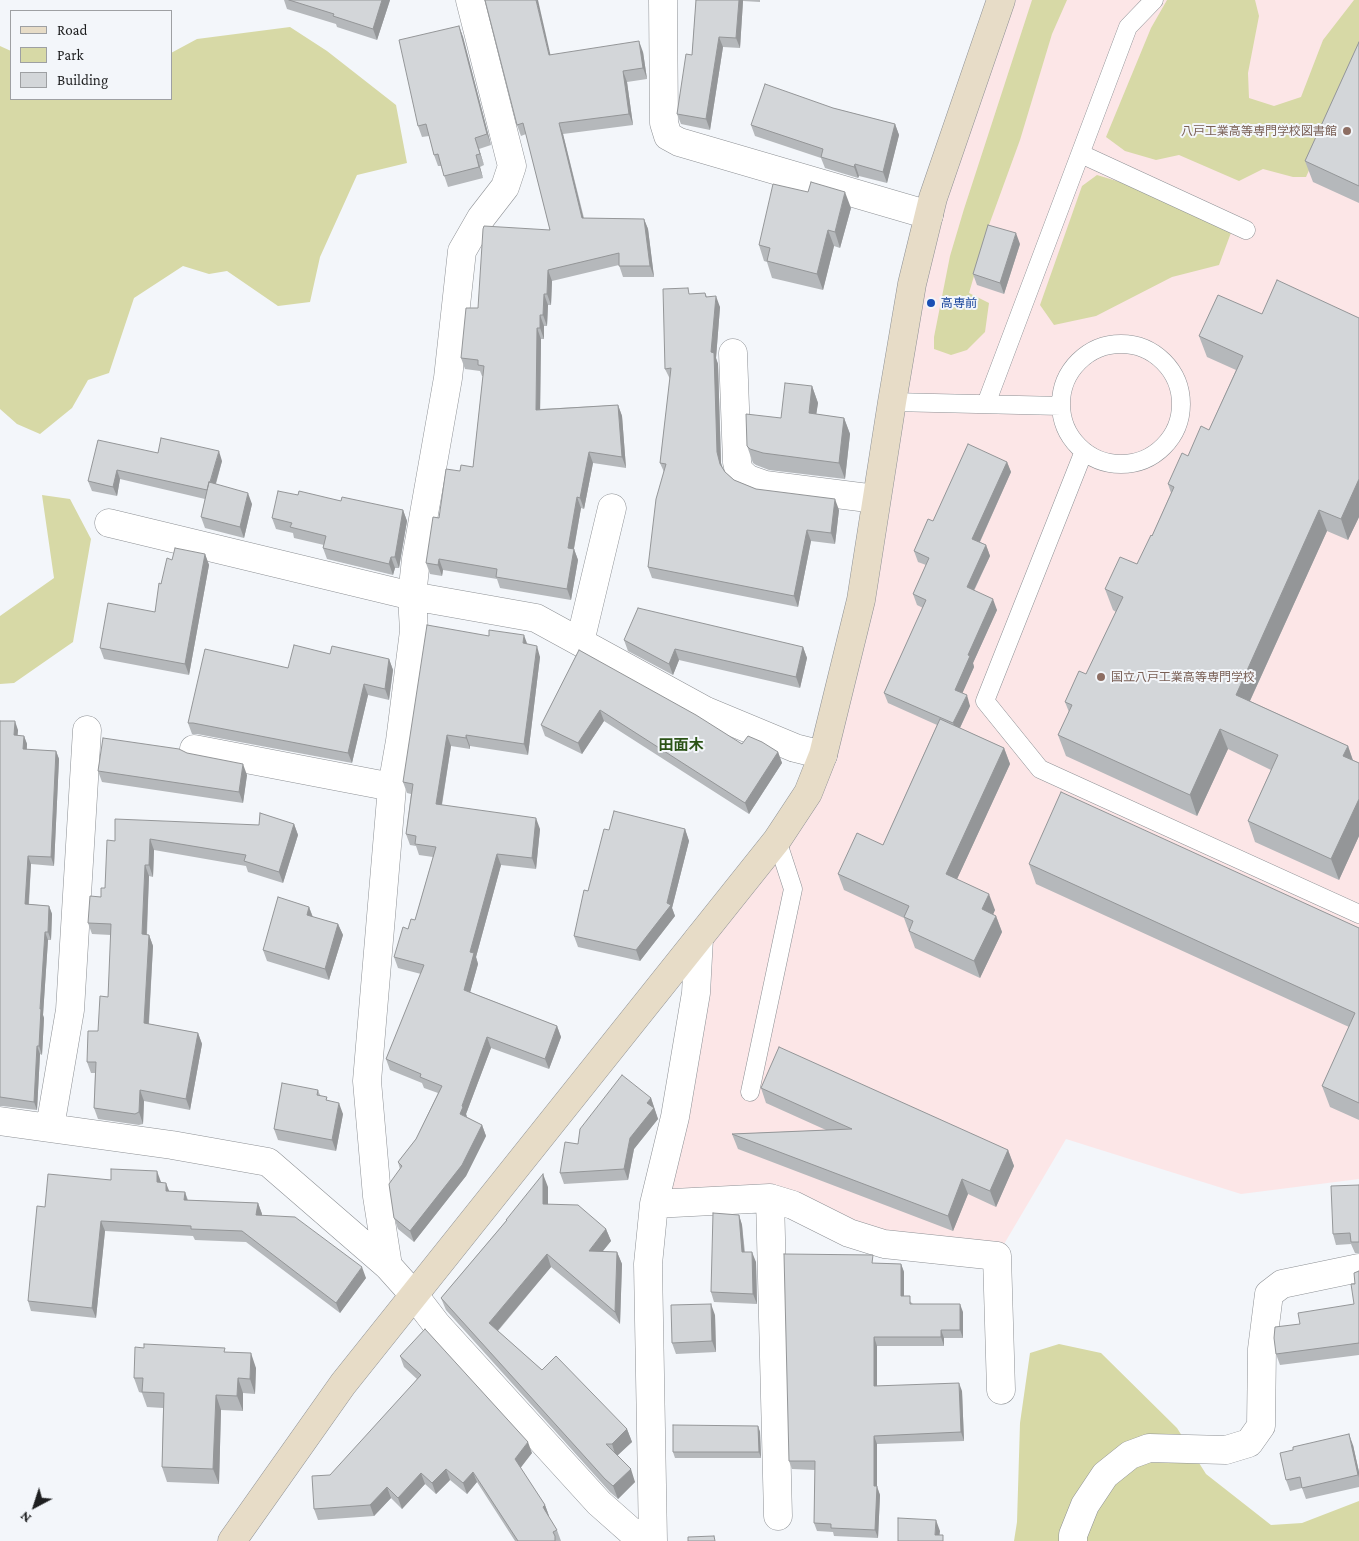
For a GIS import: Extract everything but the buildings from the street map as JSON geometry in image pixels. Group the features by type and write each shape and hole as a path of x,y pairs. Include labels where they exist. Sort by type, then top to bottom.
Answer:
{"street":[{"path":"388,1266 377,1196 367,1081 392,788 414,631 412,596 416,558 448,378 462,251 481,218 505,187 512,166 470,0"},
{"path":"664,0 664,123 668,136 679,142 929,215"},
{"path":"232,1541 343,1384 777,840 808,793 823,755 861,600 912,284 933,198 1001,0"},
{"path":"733,353 737,462 739,471 748,480 766,485 876,499"},
{"path":"580,642 612,508"},
{"path":"109,523 412,596 536,618 706,712 795,748 823,755"},
{"path":"50,1127 70,1010 87,730"},
{"path":"194,750 392,788"},
{"path":"653,1541 648,1264 654,1204 674,1117 696,993 699,938"},
{"path":"0,1121 172,1145 268,1162 388,1266 438,1325 600,1503 642,1541"},
{"path":"654,1204 770,1198 793,1205 849,1233 884,1244 997,1256 1001,1390"},
{"path":"770,1198 778,1516"},
{"path":"1072,1541 1085,1505 1105,1475 1130,1455 1149,1448 1226,1450 1249,1443 1261,1426 1262,1349 1269,1294 1282,1284 1359,1268"}],"lane":[{"path":"986,404 1128,28 1154,0"},
{"path":"1081,154 1246,230"},
{"path":"1110,344 1127,344 1144,348 1158,356 1170,368 1178,384 1181,401 1180,418 1173,434 1163,447 1148,458 1132,463 1115,464 1099,460 1084,451 1072,438 1064,424 1061,406 1062,389 1069,373 1079,360 1093,350 1110,344"},
{"path":"892,402 1061,406"},
{"path":"1084,451 985,701 1040,769 1359,914"},
{"path":"750,1092 793,889 777,840"}],"shaded area":[{"name":"国立八戸工業高等専門学校","path":"1001,0 1359,0 1359,1179 1241,1194 1066,1139 997,1256 884,1244 793,1205 654,1204 699,938 808,793 892,402"}],"green space":[{"path":"1032,0 1067,0 1052,34 1020,140 989,225 969,293 989,303 985,332 967,350 951,355 934,349 934,337 950,256"},
{"path":"1167,0 1255,0 1259,16 1248,73 1249,98 1274,106 1301,97 1323,40 1354,0 1359,0 1359,58 1306,177 1293,177 1263,169 1239,181 1179,155 1156,160 1125,151 1106,137 1151,28"},
{"path":"290,27 327,51 396,105 407,163 357,175 320,257 310,302 278,306 227,271 209,274 183,266 134,298 109,373 88,380 72,408 40,434 17,424 0,409 0,46 10,51 10,100 172,100 172,52 197,39"},
{"path":"1097,175 1120,182 1232,230 1219,265 1172,277 1096,316 1054,325 1040,305 1082,186"},
{"path":"42,495 70,499 91,539 73,642 14,683 0,684 0,616 54,578"},
{"path":"1059,1344 1101,1353 1177,1428 1206,1474 1271,1525 1302,1523 1359,1501 1359,1541 1014,1541 1017,1522 1020,1423 1030,1353"}],"place":[{"name":"八戸工業高等専門学校図書館","path":"1347,131"},
{"name":"高専前","path":"931,303"},
{"name":"国立八戸工業高等専門学校","path":"1101,677"}],"district":[{"name":"田面木","path":"681,745"}]}
